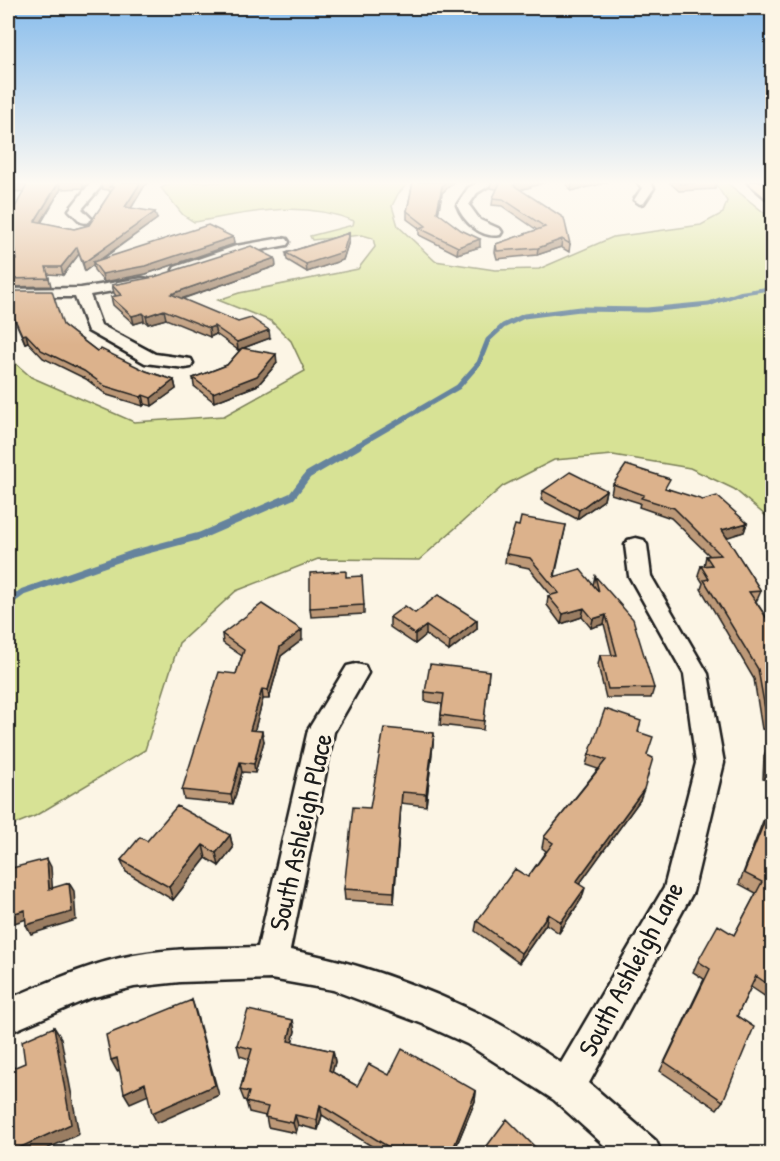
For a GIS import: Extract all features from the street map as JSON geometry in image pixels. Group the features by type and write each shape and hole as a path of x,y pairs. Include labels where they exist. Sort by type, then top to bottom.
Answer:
{"street":[{"path":"8,293 81,292 150,280 241,249 282,242"},
{"path":"81,292 94,328 151,359 186,363"},
{"name":"South Ashleigh Lane","path":"567,1087 678,892 710,763 696,674 640,576 636,545"},
{"name":"South Ashleigh Place","path":"271,963 321,730 356,673"},
{"path":"8,1016 90,982 134,971 180,966 271,963 333,974 429,1009 479,1032 567,1087 643,1154"}],"green space":[{"path":"310,236 350,236 312,240"},
{"path":"366,236 409,236 435,261 495,270 539,269 619,236 772,236 772,531 766,516 734,489 690,468 613,455 554,460 503,486 419,560 318,559 236,591 179,643 145,750 35,816 8,827 8,357 31,377 134,422 224,416 305,371 291,341 271,321 218,300 239,293 358,269 375,247 373,238"}],"building":[{"path":"14,236 121,236 83,263 77,247 61,267 46,267 49,278 8,279 8,256 17,260"},
{"path":"173,236 233,237 145,266 102,274 93,262"},
{"path":"339,236 348,236 343,252 306,264 286,253"},
{"path":"436,236 474,236 480,239 458,247"},
{"path":"519,236 568,236 570,244 562,239 538,248 497,251 496,244"},
{"path":"251,246 275,258 171,294 238,322 251,318 269,330 237,342 214,326 209,328 164,310 146,316 143,313 132,316 111,297 121,295 112,285 154,277"},
{"path":"8,291 52,291 63,325 97,351 101,349 146,371 174,380 151,398 105,386 84,371 41,350 26,334 22,335 9,306"},
{"path":"242,348 276,354 257,376 213,393 193,378 227,365"},
{"path":"626,465 670,479 665,488 703,500 717,496 747,523 722,530 761,591 749,592 772,626 772,721 767,720 758,669 704,580 709,579 701,566 712,565 706,556 721,555 674,508 641,498 644,495 613,484"},
{"path":"570,472 606,490 579,510 543,491"},
{"path":"521,517 566,525 554,577 580,569 599,592 595,576 633,619 654,688 608,689 600,655 617,655 606,615 593,619 584,608 563,614 548,596 559,593 530,558 506,554 515,525 519,526"},
{"path":"346,571 346,577 362,576 364,605 310,608 310,573"},
{"path":"438,595 477,620 450,642 426,626 415,634 390,617 405,606 415,613"},
{"path":"262,604 302,630 280,647 268,690 262,689 250,730 262,731 254,764 240,762 231,795 182,790 219,672 236,674 244,650 222,634"},
{"path":"430,664 489,671 484,721 441,715 444,694 425,692"},
{"path":"605,709 641,721 638,732 653,737 647,755 653,758 644,789 576,882 585,888 561,922 548,914 521,953 477,921 515,869 528,877 553,843 544,837 606,760 589,754"},
{"path":"384,728 434,733 426,794 402,792 394,892 344,889 353,807 370,808"},
{"path":"769,744 772,745 772,769 769,768"},
{"path":"177,806 230,835 216,853 203,845 169,887 121,860 140,837 147,841"},
{"path":"769,810 772,812 772,987 756,976 737,1016 754,1027 723,1101 665,1062 710,969 698,961 718,925 734,935 762,882 744,873"},
{"path":"47,859 49,889 69,883 72,912 26,925 25,910 8,915 8,869"},
{"path":"192,1000 215,1085 152,1113 145,1083 124,1093 117,1058 111,1060 106,1035"},
{"path":"248,1010 293,1020 288,1041 333,1051 329,1070 357,1086 369,1064 389,1075 402,1049 476,1091 451,1154 400,1154 320,1105 317,1120 295,1115 293,1123 265,1117 268,1107 246,1102 249,1092 240,1090 252,1049 237,1045"},
{"path":"54,1027 71,1124 8,1153 8,1070 25,1063 22,1041"},
{"path":"507,1119 542,1154 481,1154"}],"waterway":[{"path":"721,300 741,293 772,288"},
{"path":"355,447 458,387 479,363 488,340 503,326 524,316 580,309 647,310 709,304 725,298"},
{"path":"8,603 23,592 132,554 200,536 292,496 308,475 358,446"}]}
